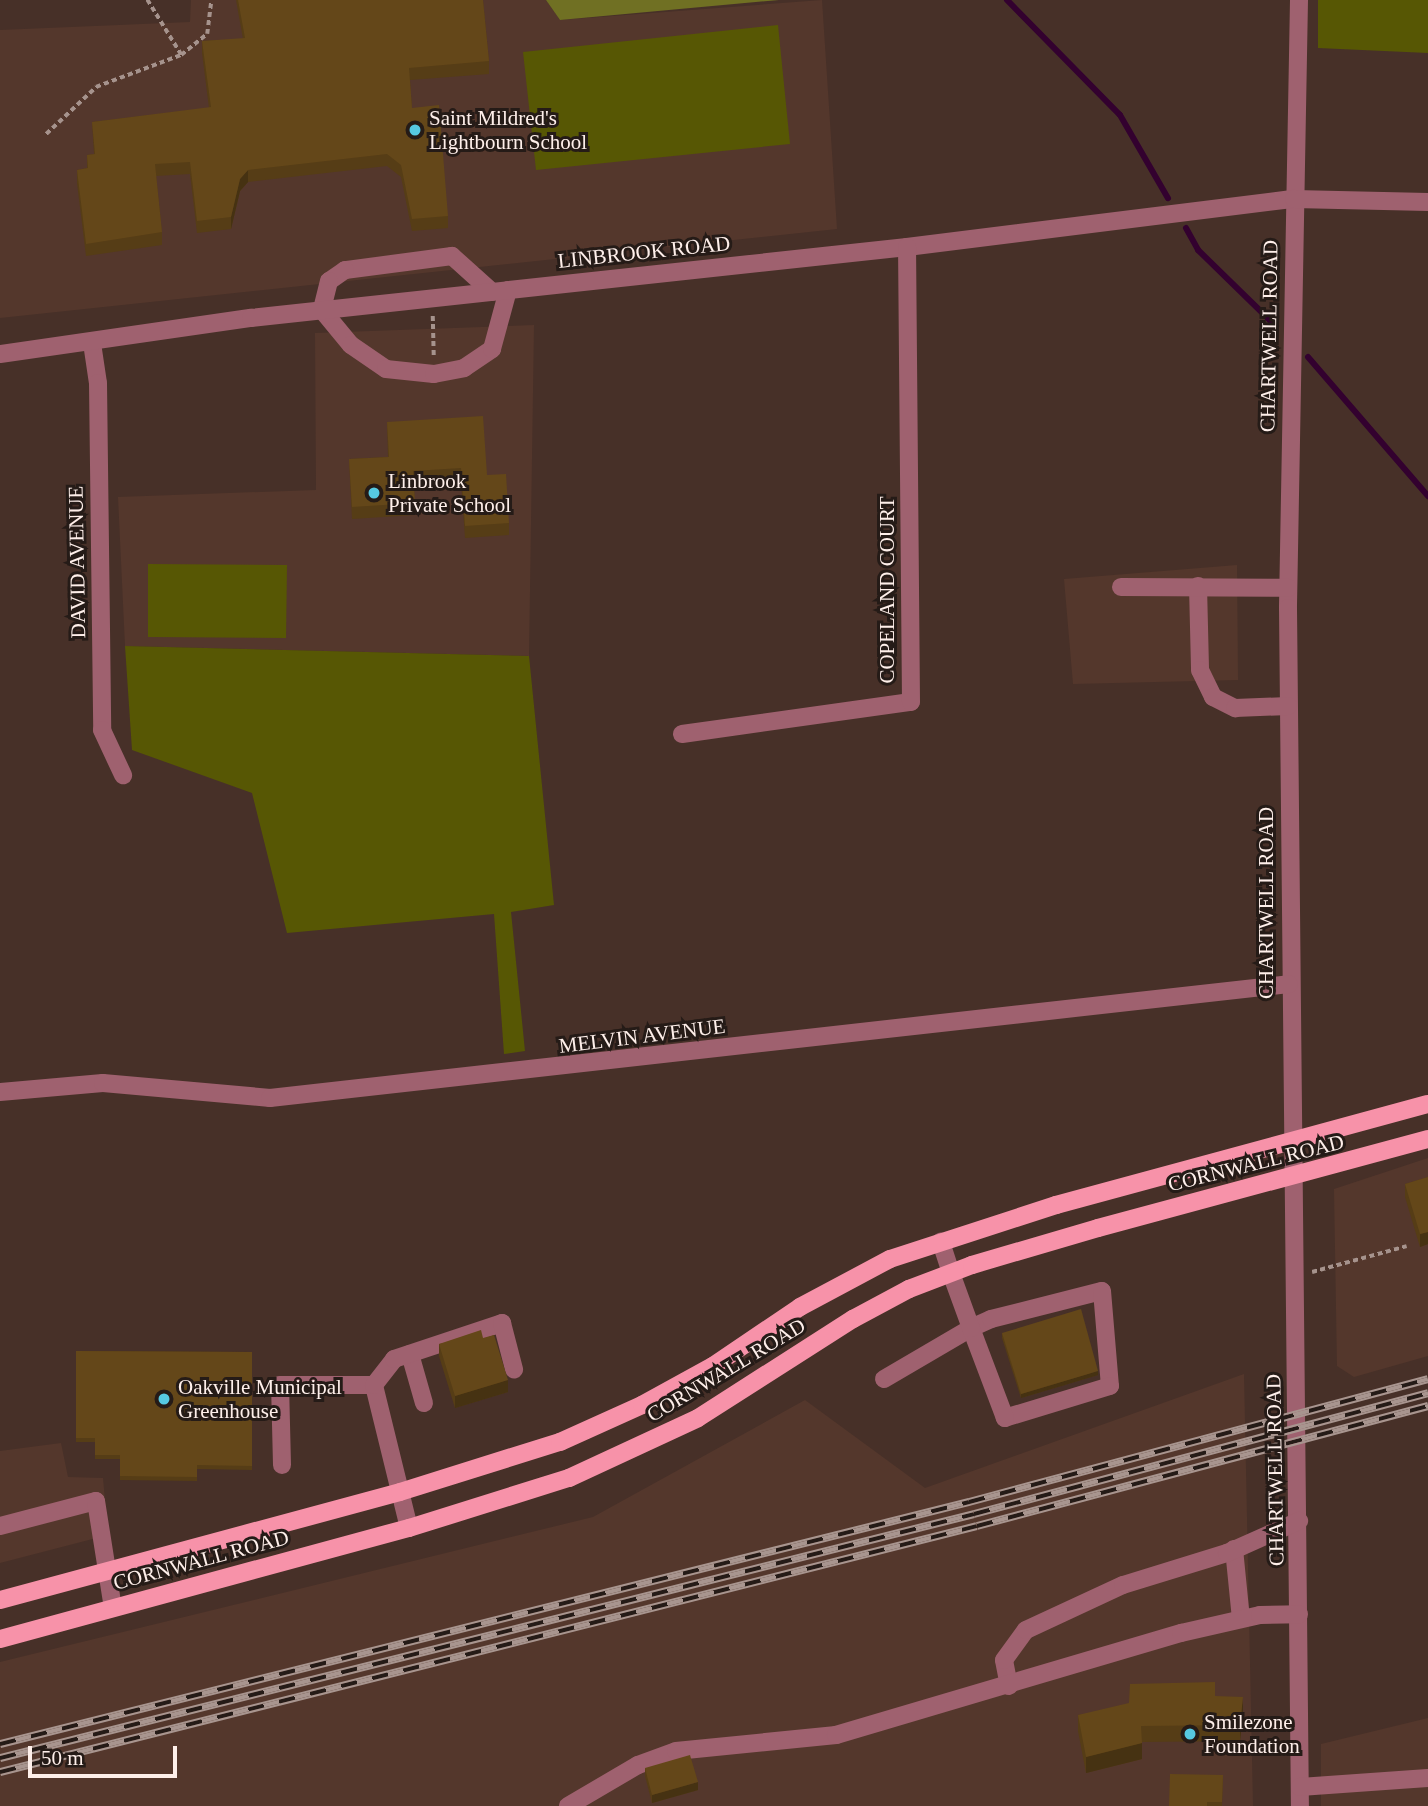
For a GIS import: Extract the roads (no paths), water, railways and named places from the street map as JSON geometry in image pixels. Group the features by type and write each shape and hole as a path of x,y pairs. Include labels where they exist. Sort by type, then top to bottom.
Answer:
{"main road":[{"name":"CORNWALL ROAD","path":"0,1601 400,1492 560,1442 642,1405 713,1366 800,1307 890,1259 1056,1205 1428,1104"},
{"name":"CORNWALL ROAD","path":"0,1639 409,1528 569,1478 698,1418 853,1319 951,1273 1428,1139"}],"street":[{"name":"CHARTWELL ROAD","path":"1299,0 1288,706 1289,984 1295,1175 1293,1277 1299,1521 1300,1806"},
{"name":"LINBROOK ROAD","path":"0,354 321,310 907,247 1294,199 1428,202"},
{"name":"COPELAND COURT","path":"682,734 911,702 907,247"},
{"path":"452,256 500,291 492,349 464,368 434,374 386,369 351,345 321,310 329,281 345,270 452,256"},
{"name":"DAVID AVENUE","path":"92,343 98,383 102,730 123,775"},
{"path":"1198,586 1200,670 1213,697 1235,708 1288,706"},
{"path":"1121,587 1288,588"},
{"name":"MELVIN AVENUE","path":"0,1092 103,1083 270,1098 1289,984"},
{"path":"884,1379 971,1328 1102,1291 1110,1386 1005,1418 971,1328 951,1273 941,1242"},
{"path":"374,1385 394,1359 502,1322 514,1369"},
{"path":"410,1354 424,1404"},
{"path":"282,1465 280,1385 374,1385"},
{"path":"374,1385 409,1528"},
{"path":"0,1526 96,1501 113,1608"},
{"path":"1009,1686 1004,1660 1026,1630 1123,1585 1234,1549 1299,1521"},
{"path":"1234,1549 1241,1619"},
{"path":"568,1806 638,1765 676,1751 836,1735 1241,1619 1299,1614"},
{"path":"1300,1787 1428,1778"}],"waterway":[{"path":"1007,0 1120,115 1168,198"},
{"path":"1186,228 1198,250 1276,326"},
{"path":"1308,357 1428,496"}],"railway":[{"path":"0,1744 969,1502 1428,1379"},
{"path":"0,1758 974,1514 1428,1393"},
{"path":"0,1772 977,1526 1428,1406"}],"place":[{"name":"Saint Mildred's Lightbourn School","path":"415,130"},
{"name":"Linbrook Private School","path":"374,493"},
{"name":"Oakville Municipal Greenhouse","path":"164,1399"},
{"name":"Smilezone Foundation","path":"1190,1734"}]}
